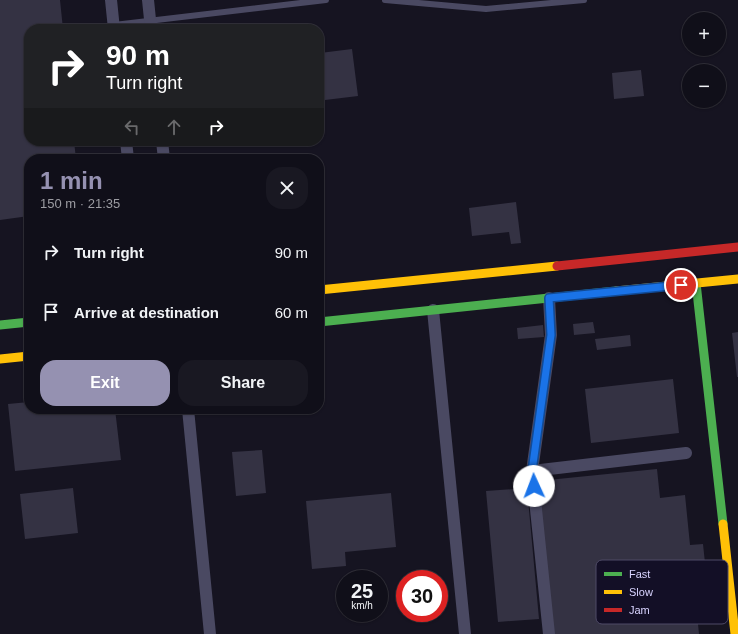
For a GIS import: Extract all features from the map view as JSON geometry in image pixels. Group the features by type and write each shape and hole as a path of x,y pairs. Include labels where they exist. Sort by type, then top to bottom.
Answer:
{"street":[{"path":"111,0 114,24"},
{"path":"148,0 151,24"},
{"path":"324,289 738,247"},
{"path":"324,321 738,279"},
{"path":"696,283 727,560"},
{"path":"549,298 551,335 532,471 549,634"},
{"path":"433,310 465,634"},
{"path":"0,325 24,323"},
{"path":"0,359 24,357"},
{"path":"188,414 210,634"},
{"path":"532,471 686,453"},
{"path":"728,571 735,634"}],"lane":[{"path":"151,24 326,0"},
{"path":"385,0 486,9 584,0"}],"building":[{"path":"0,0 60,0 62,24 24,24 24,146 75,146 75,154 24,154 24,217 0,220"},
{"path":"352,49 358,96 325,100 324,52"},
{"path":"641,70 644,96 614,99 612,73"},
{"path":"516,202 521,243 511,244 509,232 472,236 469,208"},
{"path":"593,322 595,333 574,335 573,324"},
{"path":"543,325 544,337 518,339 517,328"},
{"path":"738,332 738,377 737,377 732,333"},
{"path":"630,335 631,346 597,350 595,339"},
{"path":"673,379 679,433 591,443 585,389"},
{"path":"24,402 24,414 116,414 121,460 15,471 8,404"},
{"path":"262,450 266,493 236,496 232,452"},
{"path":"657,469 660,498 685,495 690,545 703,544 705,560 596,560 596,624 698,624 699,634 554,634 538,481"},
{"path":"73,488 78,533 25,539 20,494"},
{"path":"527,488 539,619 498,622 486,491"},
{"path":"391,493 396,547 345,552 346,566 312,569 306,501"}],"traffic: fast":[{"path":"696,283 723,524"},
{"path":"324,321 616,291"},
{"path":"0,325 24,323"}],"traffic: slow":[{"path":"324,289 557,266"},
{"path":"616,291 738,279"},
{"path":"0,359 24,357"},
{"path":"723,524 727,560"},
{"path":"728,570 735,634"}],"traffic: jam":[{"path":"557,266 738,247"}],"route":[{"path":"534,486 532,471 551,335 549,298 681,285"}]}
